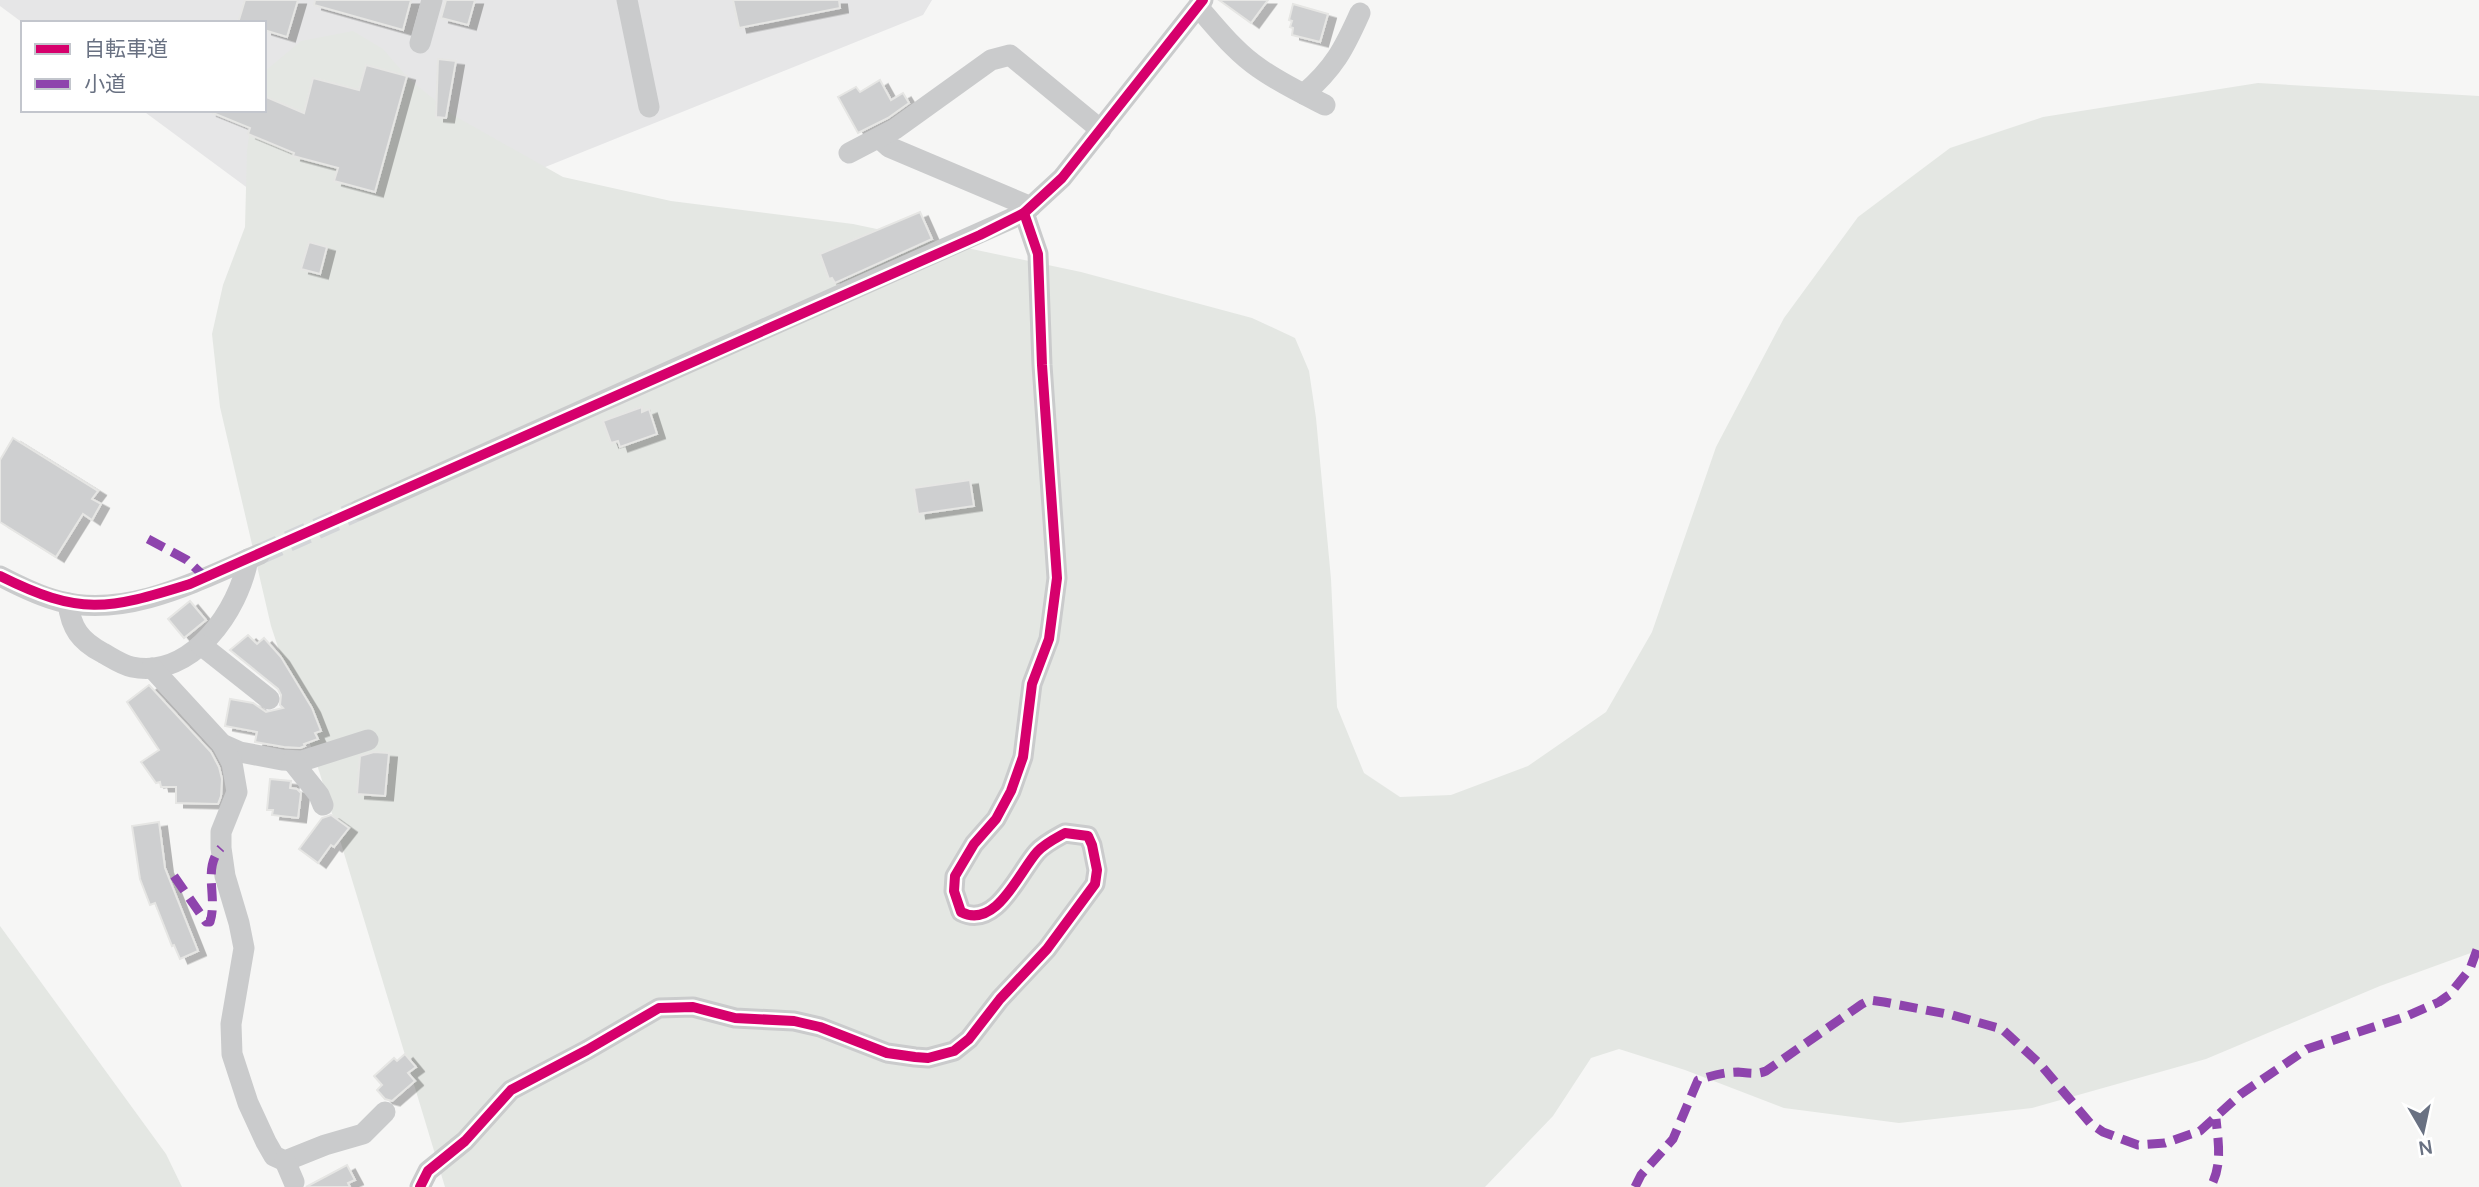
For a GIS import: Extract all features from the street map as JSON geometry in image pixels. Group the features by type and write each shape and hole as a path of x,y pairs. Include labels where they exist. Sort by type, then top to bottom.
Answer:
{"street":[{"path":"420,43 432,0"},
{"path":"627,0 649,107"},
{"path":"359,510 970,239 1027,210 1062,178 1200,3 1230,43 1256,67 1325,105"},
{"path":"1304,94 1323,78 1341,55 1360,13"},
{"path":"849,153 895,130 991,60 1010,55 1101,130"},
{"path":"879,138 889,147 1027,210"},
{"path":"420,1187 428,1171 465,1140 511,1090 659,1008 693,1007 735,1018 794,1021 820,1027 887,1052 915,1057 928,1058 954,1051 970,1039 1000,999 1047,949 1095,884 1097,870 1088,836 1065,833 1038,851 1013,889 986,913 969,916 961,912 954,891 955,876 974,844 996,820 1011,791 1023,757 1032,684 1049,639 1057,578 1042,365 1038,254 1027,210"},
{"path":"0,576 33,592 68,603 101,606 136,601 190,584 254,557 228,612 201,645 186,656 152,668 131,667 80,639 74,630 68,603"},
{"path":"201,645 269,699"},
{"path":"152,668 222,744 232,763 237,792 221,832 220,848 244,948 231,1024 232,1054 248,1103 266,1142 274,1156 285,1161 294,1182"},
{"path":"222,744 240,752 302,761 368,740"},
{"path":"292,761 323,804"},
{"path":"285,1161 363,1134 385,1112"}],"shaded area":[{"path":"0,0 932,0 923,15 334,252 145,112 266,112 266,21 21,22 0,6"},
{"path":"353,31 383,49 408,78 453,115 563,177 671,201 853,224 1081,272 1252,318 1295,338 1309,371 1316,418 1331,579 1337,707 1364,773 1400,797 1451,795 1528,766 1606,712 1652,632 1716,447 1784,318 1858,217 1950,148 2043,117 2258,83 2479,96 2479,950 2380,986 2206,1059 2032,1108 1899,1123 1784,1108 1685,1070 1619,1049 1591,1058 1553,1116 1485,1187 445,1187 320,774 271,626 220,407 212,334 223,285 245,227 247,150 253,112 266,112 266,70 301,41"},
{"path":"0,926 166,1154 182,1187 0,1187"}],"building":[{"path":"245,0 298,0 287,37 266,31 266,21 239,21"},
{"path":"315,0 411,0 403,30 314,5"},
{"path":"446,0 475,0 468,25 441,18"},
{"path":"733,0 839,0 840,8 739,28"},
{"path":"1219,0 1268,0 1251,23"},
{"path":"1293,4 1328,14 1320,42 1292,35 1292,21 1289,20"},
{"path":"438,59 456,61 446,118 436,117"},
{"path":"366,65 407,76 375,192 334,181 338,168 293,156 294,153 248,134 250,128 210,112 266,112 266,97 304,113 313,78 359,90"},
{"path":"880,80 891,100 903,93 909,103 888,118 858,133 838,97 856,87 860,92"},
{"path":"920,212 932,239 835,283 832,278 829,279 820,254"},
{"path":"309,242 327,247 320,274 301,269"},
{"path":"642,407 642,412 649,409 657,434 620,447 618,441 611,443 603,421"},
{"path":"13,438 98,491 92,499 101,504 92,520 83,514 56,557 0,522 0,460"},
{"path":"970,480 974,506 918,514 914,488"},
{"path":"190,601 206,620 184,638 168,619"},
{"path":"248,635 257,644 264,638 281,657 312,708 321,731 315,733 318,739 300,748 284,747 255,742 257,732 225,726 230,699 253,703 266,712 283,708 280,705 281,695 278,689 230,650"},
{"path":"149,685 211,752 222,779 218,804 176,803 176,787 161,787 160,782 156,783 141,762 159,750 127,702"},
{"path":"374,752 389,753 385,796 357,794 360,756"},
{"path":"270,779 291,781 290,788 301,793 298,818 272,815 273,810 267,810"},
{"path":"331,815 349,828 334,847 331,845 318,863 299,849 322,818"},
{"path":"159,822 165,868 198,951 180,959 155,903 150,905 140,879 132,826"},
{"path":"405,1054 416,1067 408,1073 415,1081 392,1101 385,1099 377,1090 382,1085 374,1076 394,1058 397,1061"},
{"path":"347,1165 355,1180 348,1183 350,1187 306,1187"}],"tunnel":[{"path":"260,554 359,510"}],"marked path":[{"path":"148,539 187,560 205,577"},
{"path":"174,876 206,922 210,922 212,864 221,848"},
{"path":"1635,1187 1641,1175 1673,1139 1698,1080 1728,1073 1766,1071 1870,1000 1952,1015 2002,1029 2040,1064 2090,1123 2103,1132 2138,1145 2165,1143 2200,1131 2241,1094 2307,1049 2407,1016 2439,1002 2449,995 2470,969 2479,944"},
{"path":"2213,1182 2218,1159 2216,1119"}],"cycle path":[{"path":"0,576 52,598 94,605 137,599 190,584 980,235 1024,213 1062,178 1203,0"},
{"path":"420,1187 428,1171 465,1141 511,1090 659,1008 693,1007 735,1018 794,1021 820,1027 887,1053 928,1058 954,1051 969,1039 1000,999 1047,949 1095,884 1097,870 1088,836 1065,833 1040,849 1005,896 985,913 974,915 961,912 954,891 955,876 974,844 996,819 1011,791 1023,757 1032,684 1049,639 1057,578 1042,365 1038,254 1024,213"}]}
